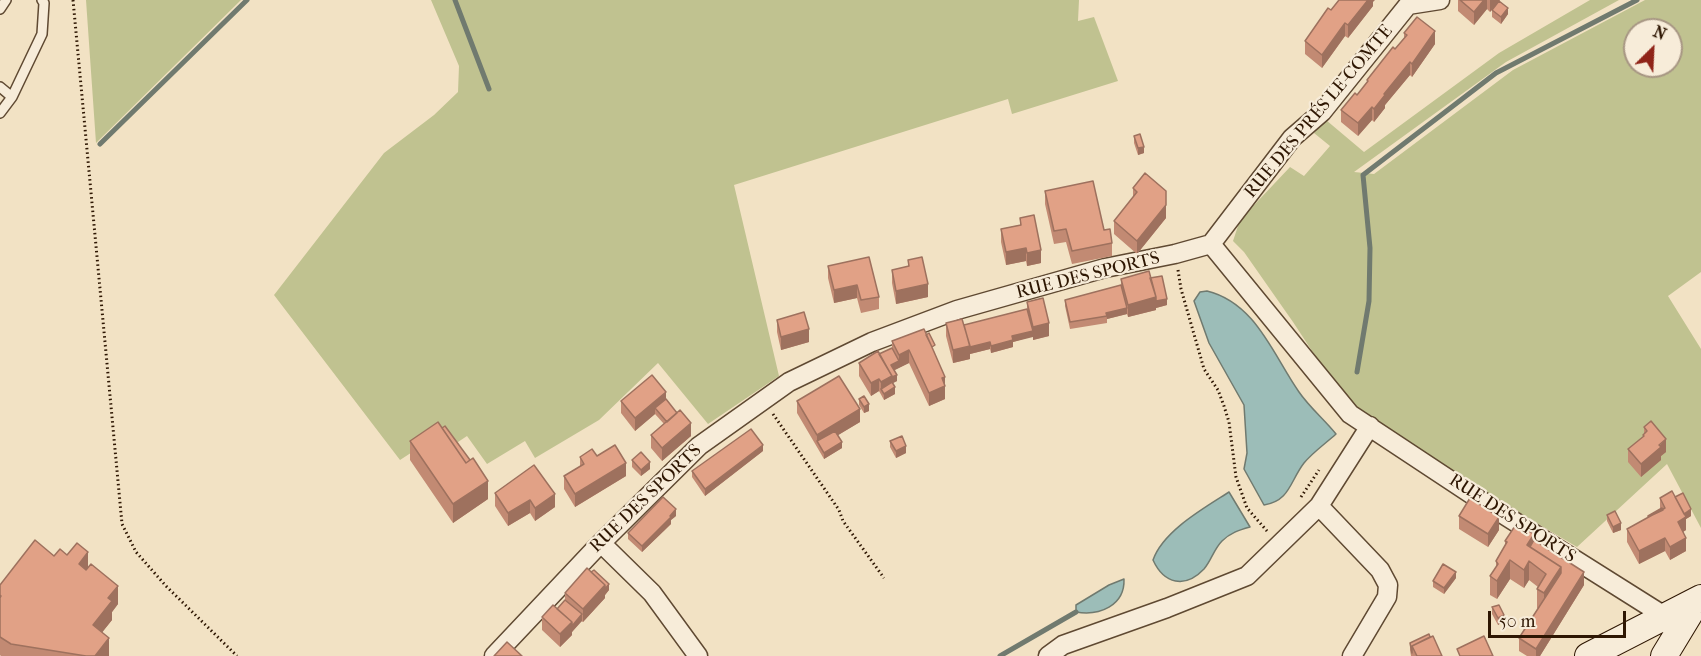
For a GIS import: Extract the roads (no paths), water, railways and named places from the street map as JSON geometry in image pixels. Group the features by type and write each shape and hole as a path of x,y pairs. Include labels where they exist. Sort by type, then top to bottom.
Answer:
{"main road":[{"path":"1588,656 1699,599"},
{"path":"1664,656 1699,599"}],"street":[{"name":"RUE DES PRÉS LE-COMTE","path":"1211,244 1292,138 1322,112 1408,5 1440,0"},
{"name":"RUE DES SPORTS","path":"494,656 601,543 699,446 789,382 872,342 957,310 1105,268 1175,254 1211,244 1350,414 1474,496 1666,617"},
{"path":"1048,656 1063,645 1167,608 1247,576 1319,506 1370,426"},
{"path":"1319,506 1380,570 1388,585 1387,597 1352,656"},
{"path":"601,543 652,592 698,656"}],"lane":[{"path":"0,9 6,0"},
{"path":"0,113 12,97 42,34 44,3 42,0"},
{"path":"0,87 12,97"}],"water":[{"path":"1207,291 1224,297 1251,318 1303,398 1336,434 1308,459 1289,489 1273,503 1264,505 1244,469 1247,453 1244,405 1209,343 1194,301 1200,292"},
{"path":"1229,492 1250,527 1225,538 1204,569 1197,575 1182,581 1169,579 1153,560 1158,549 1185,521"},
{"path":"1124,579 1120,596 1109,607 1093,612 1076,612 1076,605 1109,585"}],"waterway":[{"path":"100,144 247,0"},
{"path":"455,0 489,89"},
{"path":"1357,372 1369,301 1370,248 1363,175 1496,73 1637,0"},
{"path":"1000,656 1076,612"}]}
